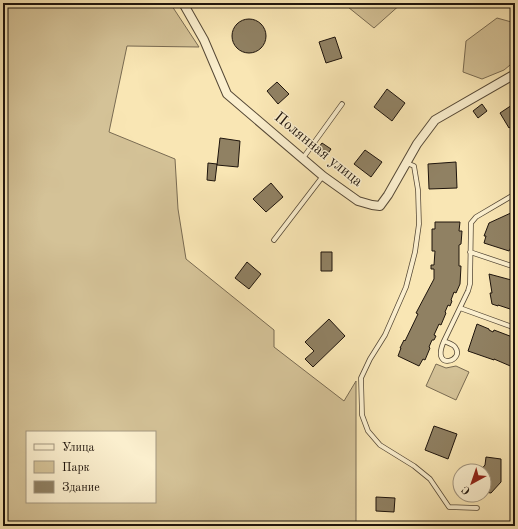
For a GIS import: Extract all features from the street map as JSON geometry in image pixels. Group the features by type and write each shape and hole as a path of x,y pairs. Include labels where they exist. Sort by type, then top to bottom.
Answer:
{"street":[{"name":"Полянная улица","path":"183,3 204,40 227,94 324,176 358,201 372,205 380,206 388,195 417,144 435,120 515,74"}],"lane":[{"path":"303,158 342,104"},
{"path":"407,163 414,166 418,190 419,224 415,252 406,287 385,335 370,359 361,378 362,415 368,431 380,445 414,466 430,479 449,508 477,508"},
{"path":"274,240 324,176"},
{"path":"444,341 455,348 457,352 453,360 449,361 441,358 440,353 444,341 470,284 471,223 473,219 515,194"},
{"path":"470,252 515,267"},
{"path":"460,308 515,328"}],"green space":[{"path":"3,3 170,3 199,47 127,46 109,132 175,159 178,209 186,259 274,330 274,347 344,401 356,381 356,526 3,526"},
{"path":"343,3 402,3 374,28"},
{"path":"497,18 515,23 515,61 504,70 482,79 463,72 466,41"},
{"path":"436,364 446,368 456,366 469,372 456,400 426,386"}],"building":[{"path":"246,19 252,19 261,24 265,30 265,42 261,48 252,53 246,53 237,48 232,39 232,33 237,24"},
{"path":"335,37 342,58 326,63 319,42"},
{"path":"277,82 289,94 278,104 267,91"},
{"path":"387,89 405,103 392,121 374,107"},
{"path":"515,103 515,124 509,128 500,113"},
{"path":"482,104 487,111 478,118 473,111"},
{"path":"220,138 240,141 238,167 217,165"},
{"path":"322,143 331,149 325,158 316,151"},
{"path":"365,150 382,162 371,177 354,164"},
{"path":"456,162 457,188 429,189 428,164"},
{"path":"208,163 217,164 215,181 207,180"},
{"path":"271,183 283,197 266,212 253,199"},
{"path":"515,208 515,240 509,251 484,243 486,236 484,236 489,223 513,212 512,210"},
{"path":"435,222 460,222 459,231 462,231 461,244 459,245 459,266 461,266 460,284 456,293 454,292 452,301 450,306 448,305 441,325 439,324 434,335 436,336 434,340 432,340 425,360 423,359 419,366 398,356 400,348 418,314 416,313 434,279 434,269 431,269 431,265 434,265 435,251 432,251 432,229 435,229"},
{"path":"321,252 332,252 332,271 321,271"},
{"path":"247,262 261,274 249,289 235,278"},
{"path":"489,274 515,281 515,312 513,312 513,310 492,304"},
{"path":"329,319 345,336 313,367 305,359 314,351 305,342"},
{"path":"477,324 493,332 494,330 515,338 515,368 494,359 468,351"},
{"path":"434,426 457,434 448,459 425,450"},
{"path":"486,457 501,459 501,482 492,492 492,463 485,463"},
{"path":"376,497 395,498 394,512 376,511"}]}
